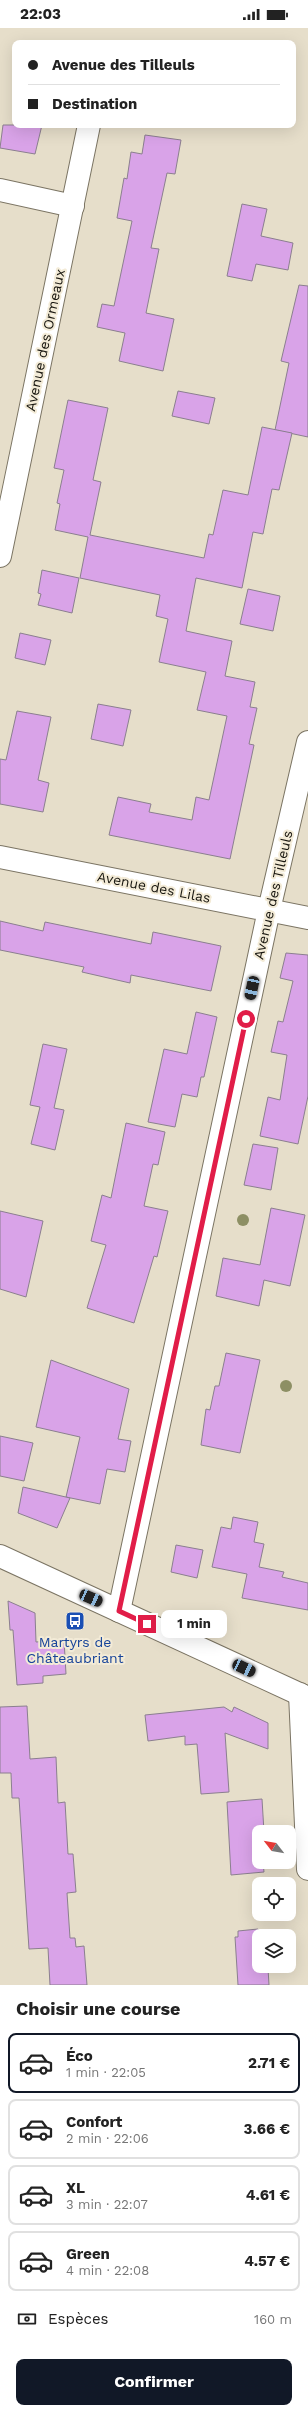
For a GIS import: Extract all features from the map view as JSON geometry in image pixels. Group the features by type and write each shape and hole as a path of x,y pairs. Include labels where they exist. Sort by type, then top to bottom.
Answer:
{"street":[{"name":"Avenue des Ormeaux","path":"0,556 3,522 89,128"},
{"path":"0,190 73,206"},
{"name":"Avenue des Tilleuls","path":"119,1611 269,910 308,742"},
{"name":"Avenue des Lilas","path":"0,857 308,918"},
{"path":"0,1556 304,1696 308,1869"}],"building":[{"path":"3,125 12,125 12,128 41,128 35,154 0,148"},
{"path":"145,135 181,140 175,174 167,173 151,248 159,249 146,313 174,319 163,371 119,361 125,333 97,327 102,304 114,306 132,221 117,218 124,178 127,179 131,152 142,154"},
{"path":"242,204 267,209 261,236 293,243 288,270 256,264 252,281 227,276"},
{"path":"299,285 308,286 308,437 275,430 289,363 281,361"},
{"path":"178,391 215,398 209,424 172,416"},
{"path":"68,400 108,408 93,480 101,482 90,535 204,558 209,534 213,535 223,490 248,495 262,427 292,433 279,490 272,489 263,534 253,532 242,588 196,578 186,631 232,641 225,676 255,682 250,707 257,708 249,744 254,745 230,859 109,835 118,797 151,804 149,812 192,820 196,797 209,800 227,716 197,710 206,672 159,662 168,619 156,616 160,595 80,578 88,537 55,530 60,504 57,503 64,470 54,468"},
{"path":"42,570 79,578 72,613 38,605 41,594 38,593"},
{"path":"248,589 280,596 273,631 240,624"},
{"path":"20,633 51,640 45,665 15,658"},
{"path":"98,704 131,710 123,746 91,739"},
{"path":"17,711 51,717 38,780 49,783 43,812 0,804 0,759 6,760"},
{"path":"0,921 43,931 45,922 151,944 153,932 221,946 211,991 131,975 130,983 82,972 84,967 0,950"},
{"path":"286,953 308,955 308,1096 298,1144 260,1136 268,1097 280,1100 287,1055 271,1052 278,1021 283,1022 293,981 280,978"},
{"path":"196,1012 217,1017 204,1077 201,1077 197,1097 182,1094 175,1127 148,1122 164,1049 187,1054"},
{"path":"43,1044 67,1049 54,1108 64,1110 55,1150 31,1144 40,1107 30,1105"},
{"path":"126,1123 165,1132 158,1165 153,1164 144,1206 168,1211 157,1257 154,1256 134,1323 87,1308 106,1245 91,1241 102,1195 111,1198"},
{"path":"253,1144 278,1148 271,1190 244,1185"},
{"path":"271,1208 305,1215 290,1286 264,1280 259,1306 216,1296 223,1258 260,1265"},
{"path":"0,1211 43,1221 26,1297 0,1289"},
{"path":"226,1353 260,1360 240,1453 201,1445 206,1409 210,1410 215,1386 219,1386"},
{"path":"51,1360 129,1389 118,1439 131,1441 125,1472 107,1469 100,1504 66,1497 80,1437 36,1427"},
{"path":"0,1436 33,1443 24,1481 0,1476"},
{"path":"23,1487 70,1498 57,1528 18,1513"},
{"path":"233,1517 258,1522 254,1542 264,1544 259,1567 284,1572 282,1577 308,1583 308,1610 242,1598 247,1574 212,1567 221,1527 231,1529"},
{"path":"176,1545 203,1550 197,1578 171,1572"},
{"path":"8,1601 35,1613 36,1642 64,1640 66,1674 43,1676 43,1683 17,1685 13,1630 10,1630"},
{"path":"27,1706 30,1759 56,1757 58,1803 65,1802 68,1854 73,1854 76,1892 67,1893 70,1938 75,1938 76,1947 84,1946 87,1985 50,1985 48,1948 29,1949 19,1798 12,1798 11,1773 0,1773 0,1707"},
{"path":"224,1707 232,1712 234,1707 268,1723 268,1749 225,1733 229,1792 201,1794 197,1744 185,1745 185,1736 148,1741 145,1715"},
{"path":"262,1799 264,1825 252,1825 252,1869 264,1869 264,1872 231,1875 227,1802"},
{"path":"252,1930 252,1973 268,1973 269,1985 238,1985 235,1937 238,1937 238,1931"}],"place":[{"name":"Martyrs de Châteaubriant","path":"75,1621"}],"route":[{"path":"147,1624 119,1611 246,1019"}]}
